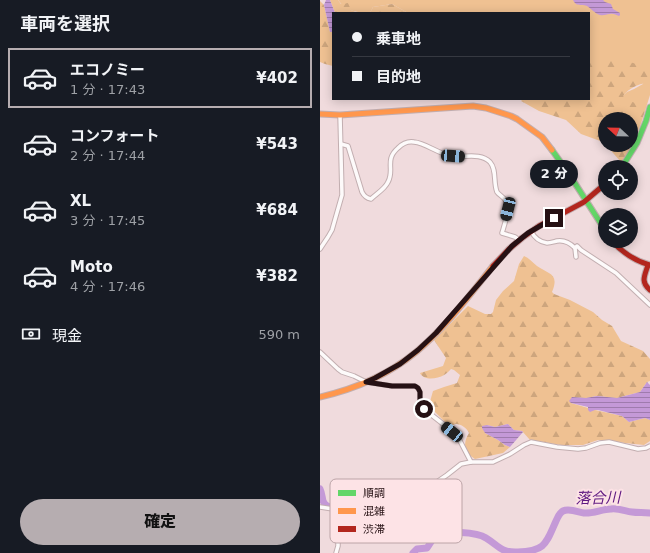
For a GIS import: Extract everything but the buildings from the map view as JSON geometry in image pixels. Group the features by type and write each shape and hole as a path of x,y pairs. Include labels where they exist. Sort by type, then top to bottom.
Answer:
{"street":[{"path":"320,114 473,106 486,108 505,114 517,119 542,137 569,174 598,219"},
{"path":"626,160 637,143 650,107"},
{"path":"320,249 332,230 342,195 340,114"},
{"path":"341,144 348,146 362,192 364,196 371,199 386,186 390,178 390,160 392,154 401,145 408,142 422,144 439,153 447,155 462,157 476,156 486,159 494,168 497,192 508,204 502,233 515,237 519,240"},
{"path":"320,397 341,392 375,378 410,357 436,333 519,240 531,231 586,201 598,190"},
{"path":"531,231 535,237 546,243 562,241 582,250 616,272 650,306"},
{"path":"576,247 576,257"},
{"path":"619,248 625,254 649,265 643,284 650,290"},
{"path":"320,352 342,372 366,382 392,386 415,386 418,388 420,392 421,405 459,439 471,462"},
{"path":"442,479 461,464 471,462 493,462 531,442 578,449 609,442 638,449 650,446"},
{"path":"320,507 330,509"},
{"path":"336,553 338,543"}],"green space":[{"path":"330,0 338,0 341,4 348,3 351,10 356,12 335,12"},
{"path":"338,0 650,0 650,95 645,111 635,109 618,100 627,92 643,84 646,71 590,66 590,12 406,12 392,4 373,7 370,12 357,12 348,9"},
{"path":"320,1 324,5 330,32 332,32 332,66 320,62"},
{"path":"392,4 406,12 370,12 373,7"},
{"path":"590,57 597,59 617,57 646,66 649,72 647,83 634,87 623,96 626,100 642,105 645,111 638,130 638,112 598,112 598,140 581,134 566,120 539,111 521,101 590,100"},
{"path":"612,152 628,152 622,160 619,160"},
{"path":"524,256 552,275 555,281 552,292 554,294 570,300 593,312 612,326 621,341 643,351 650,359 650,381 647,382 640,392 617,398 597,396 586,398 572,397 571,403 622,416 629,422 645,418 650,420 650,441 644,445 598,440 583,445 561,445 530,440 522,431 514,430 508,424 495,427 487,425 485,433 510,447 503,453 475,459 468,453 465,447 469,433 467,429 458,424 454,424 450,427 430,407 429,405 433,391 457,383 460,375 451,369 438,378 428,378 422,376 420,373 443,366 446,358 434,340 468,306 485,314 491,314 493,312 496,300 514,281 519,264"}],"shaded area":[{"path":"326,0 330,0 335,12 332,12 332,32 330,32 324,5"},
{"path":"573,0 603,0 611,4 613,9 620,13 620,15 600,15 585,5 576,4"},
{"path":"647,382 650,385 650,420 645,418 629,422 622,416 598,410 590,412 588,407 571,403 569,401 572,397 586,398 597,396 617,398 640,392"},
{"path":"508,424 514,430 523,432 510,447 485,433 482,428 482,426 487,425 495,427"}],"waterway":[{"path":"320,489 323,501 330,507"},
{"name":"落合川","path":"462,533 482,536 504,550 518,552 540,548 550,535 559,515 565,510 587,513 619,509 650,513"},
{"name":"落合川","path":"413,553 417,549 427,548 430,543"}],"traffic: fast":[{"path":"626,160 637,143 650,107"},
{"path":"552,150 598,219"}],"traffic: slow":[{"path":"320,114 340,115 473,106 486,108 517,119 542,137 552,150"},
{"path":"320,397 346,390 371,380 394,368 416,352 447,322 493,266"}],"traffic: jam":[{"path":"493,266 522,238 539,226 584,202 598,190"},
{"path":"619,248 639,261 650,265"},
{"path":"648,265 644,281 650,290"}],"route":[{"path":"424,409 421,405 420,392 415,386 392,386 366,382 410,357 436,333 512,246 528,233 554,218"}]}
